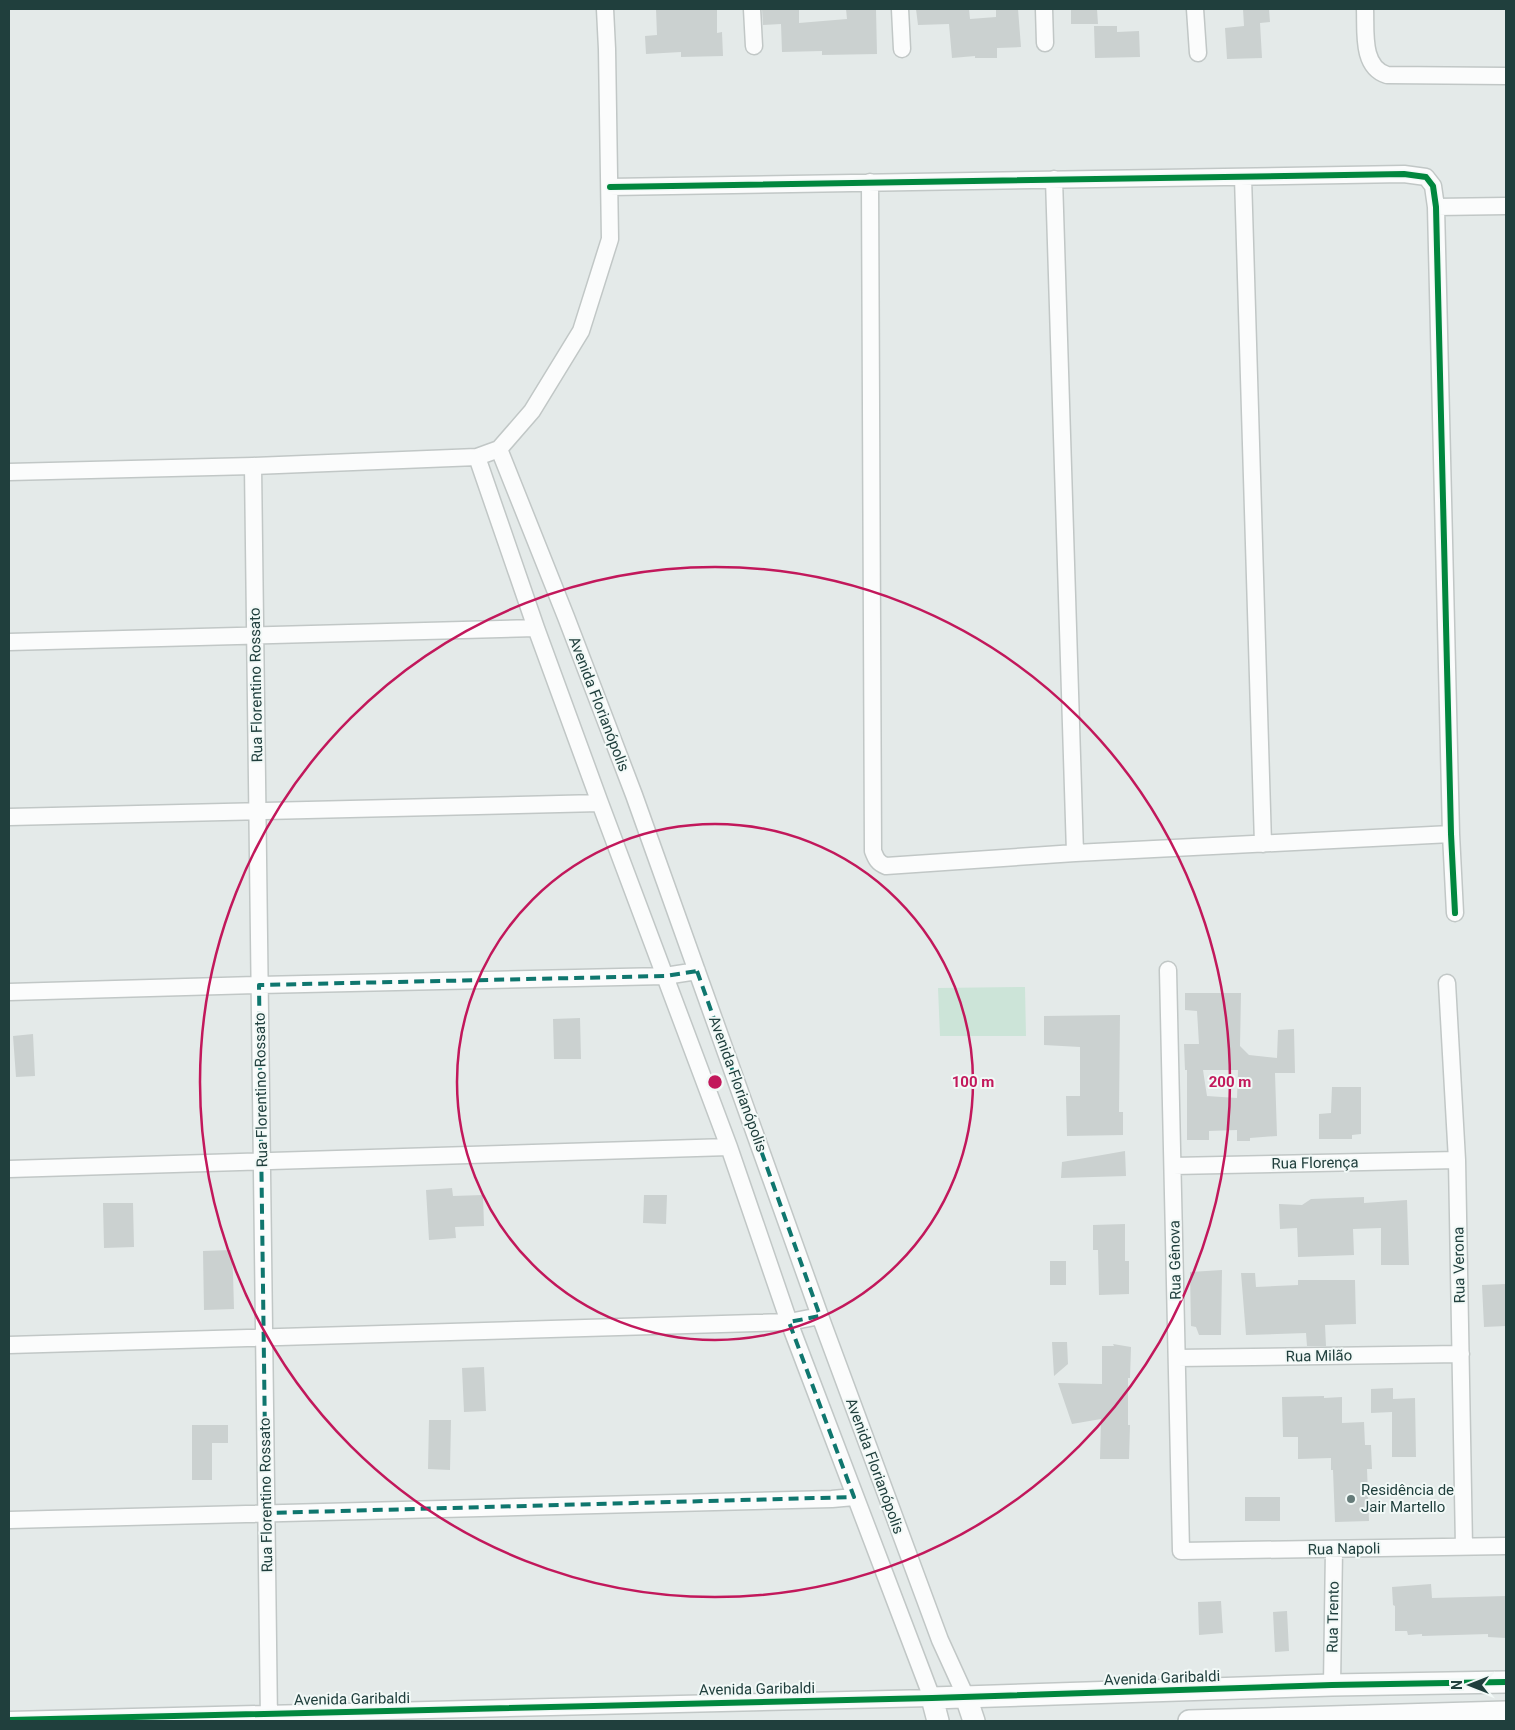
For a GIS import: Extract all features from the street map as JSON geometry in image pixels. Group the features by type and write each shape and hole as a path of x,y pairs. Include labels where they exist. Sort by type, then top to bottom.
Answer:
{"street":[{"path":"9,472 253,466 477,457 499,449 532,411 581,330 610,239 605,9"},
{"path":"752,9 754,46"},
{"path":"900,9 902,48"},
{"path":"1044,9 1045,43"},
{"path":"1195,9 1198,53"},
{"path":"1364,9 1367,51 1373,67 1378,72 1387,75 1506,76"},
{"path":"610,187 1404,174 1426,177 1433,186 1436,207 1450,834 1455,912"},
{"path":"1243,177 1263,844"},
{"path":"1054,179 1075,853"},
{"path":"870,182 873,851 876,859 886,866 1075,853 1450,834"},
{"path":"1436,207 1506,206"},
{"name":"Avenida Florianópolis","path":"499,449 627,777 820,1316 940,1640 966,1697 974,1721"},
{"name":"Avenida Florianópolis","path":"477,457 536,628 729,1147 788,1322 932,1698"},
{"name":"Rua Florentino Rossato","path":"253,466 269,1718"},
{"path":"9,642 536,628"},
{"path":"9,817 600,803"},
{"path":"9,992 665,976 697,970"},
{"name":"Rua Gênova","path":"1168,970 1181,1551"},
{"name":"Rua Verona","path":"1447,983 1457,1160 1464,1547"},
{"path":"9,1169 729,1147"},
{"name":"Rua Florença","path":"1173,1166 1457,1160"},
{"path":"9,1345 788,1322 820,1316"},
{"name":"Rua Milão","path":"1177,1358 1461,1354"},
{"path":"9,1520 832,1499 854,1496"},
{"name":"Rua Napoli","path":"1181,1551 1506,1546"},
{"name":"Rua Trento","path":"1332,1685 1334,1549"},
{"name":"Avenida Garibaldi","path":"9,1720 269,1718 1332,1685 1506,1682"},
{"path":"1332,1685 1333,1718"},
{"path":"932,1698 938,1721"},
{"path":"1189,1721 1506,1712"}],"highlighted area":[{"path":"697,971 820,1316 789,1322 854,1497 266,1513 259,985 665,976"}],"green space":[{"path":"1025,987 1026,1036 940,1036 938,988"}],"building":[{"path":"656,9 717,9 717,33 722,32 723,56 681,57 681,52 646,54 645,36 657,35"},
{"path":"762,9 799,9 799,23 847,19 846,9 876,9 877,54 822,55 822,51 782,52 781,24 763,25"},
{"path":"916,9 969,9 970,19 996,17 996,9 1018,9 1021,47 997,48 997,58 975,58 975,56 952,58 949,24 918,25"},
{"path":"1071,9 1097,9 1098,24 1071,24"},
{"path":"1243,9 1269,9 1270,22 1260,23 1262,58 1227,59 1225,28 1244,26"},
{"path":"1094,26 1117,26 1117,32 1139,31 1140,57 1095,58"},
{"path":"1185,993 1241,993 1240,1046 1249,1055 1277,1058 1278,1030 1294,1029 1295,1073 1275,1073 1277,1136 1250,1138 1250,1141 1237,1141 1237,1130 1209,1131 1209,1140 1187,1140 1187,1070 1185,1070 1184,1044 1199,1044 1197,1011 1185,1010","holes":["1203,1070 1238,1070 1237,1098 1207,1096"]},
{"path":"1120,1015 1119,1112 1123,1112 1123,1135 1067,1136 1066,1096 1080,1096 1080,1047 1044,1045 1044,1016"},
{"path":"580,1018 581,1059 554,1059 553,1019"},
{"path":"33,1034 35,1076 16,1077 13,1036"},
{"path":"1332,1087 1361,1087 1361,1134 1352,1135 1352,1139 1319,1139 1319,1114 1331,1113"},
{"path":"1125,1151 1126,1176 1061,1178 1062,1162"},
{"path":"452,1188 453,1196 483,1195 484,1226 455,1227 456,1238 429,1240 426,1190"},
{"path":"644,1195 667,1195 666,1224 643,1223"},
{"path":"1364,1197 1364,1203 1407,1200 1409,1265 1381,1265 1381,1228 1353,1229 1354,1255 1298,1257 1297,1228 1280,1229 1279,1204 1302,1205 1311,1199"},
{"path":"103,1203 133,1203 134,1247 104,1248"},
{"path":"1125,1224 1125,1261 1129,1261 1129,1294 1099,1295 1098,1250 1093,1250 1093,1225"},
{"path":"231,1250 234,1309 204,1310 203,1251"},
{"path":"1050,1261 1066,1261 1066,1285 1050,1285"},
{"path":"1222,1270 1221,1335 1199,1335 1196,1327 1191,1326 1190,1272"},
{"path":"1241,1273 1255,1273 1256,1287 1298,1285 1298,1280 1355,1280 1356,1324 1325,1325 1326,1346 1307,1346 1306,1333 1246,1335"},
{"path":"1506,1284 1506,1326 1484,1327 1482,1285"},
{"path":"1052,1342 1067,1342 1068,1364 1054,1376"},
{"path":"1113,1344 1131,1347 1130,1378 1128,1378 1129,1459 1100,1459 1101,1419 1072,1424 1058,1383 1102,1384 1102,1346 1114,1346"},
{"path":"484,1367 486,1411 464,1412 462,1368"},
{"path":"1393,1388 1393,1399 1415,1398 1416,1457 1392,1457 1392,1412 1371,1413 1371,1389"},
{"path":"1324,1396 1324,1398 1342,1397 1342,1423 1364,1422 1365,1445 1371,1445 1372,1469 1367,1469 1369,1521 1335,1522 1331,1458 1298,1459 1298,1437 1283,1437 1282,1397"},
{"path":"429,1420 451,1420 450,1470 428,1469"},
{"path":"192,1425 228,1425 228,1443 212,1443 212,1480 192,1480"},
{"path":"1245,1497 1280,1497 1280,1521 1245,1521"},
{"path":"1431,1584 1432,1598 1506,1596 1506,1638 1488,1637 1488,1634 1422,1636 1422,1634 1408,1635 1407,1631 1395,1631 1395,1606 1393,1605 1392,1587"},
{"path":"1221,1601 1223,1633 1199,1635 1198,1602"},
{"path":"1287,1611 1289,1651 1275,1652 1273,1612"}],"cycle path":[{"path":"610,187 1404,174 1426,177 1433,186 1436,207 1451,834 1455,913"},
{"path":"9,1720 1506,1682"}],"place":[{"name":"Residência de Jair Martello","path":"1351,1499"}]}
